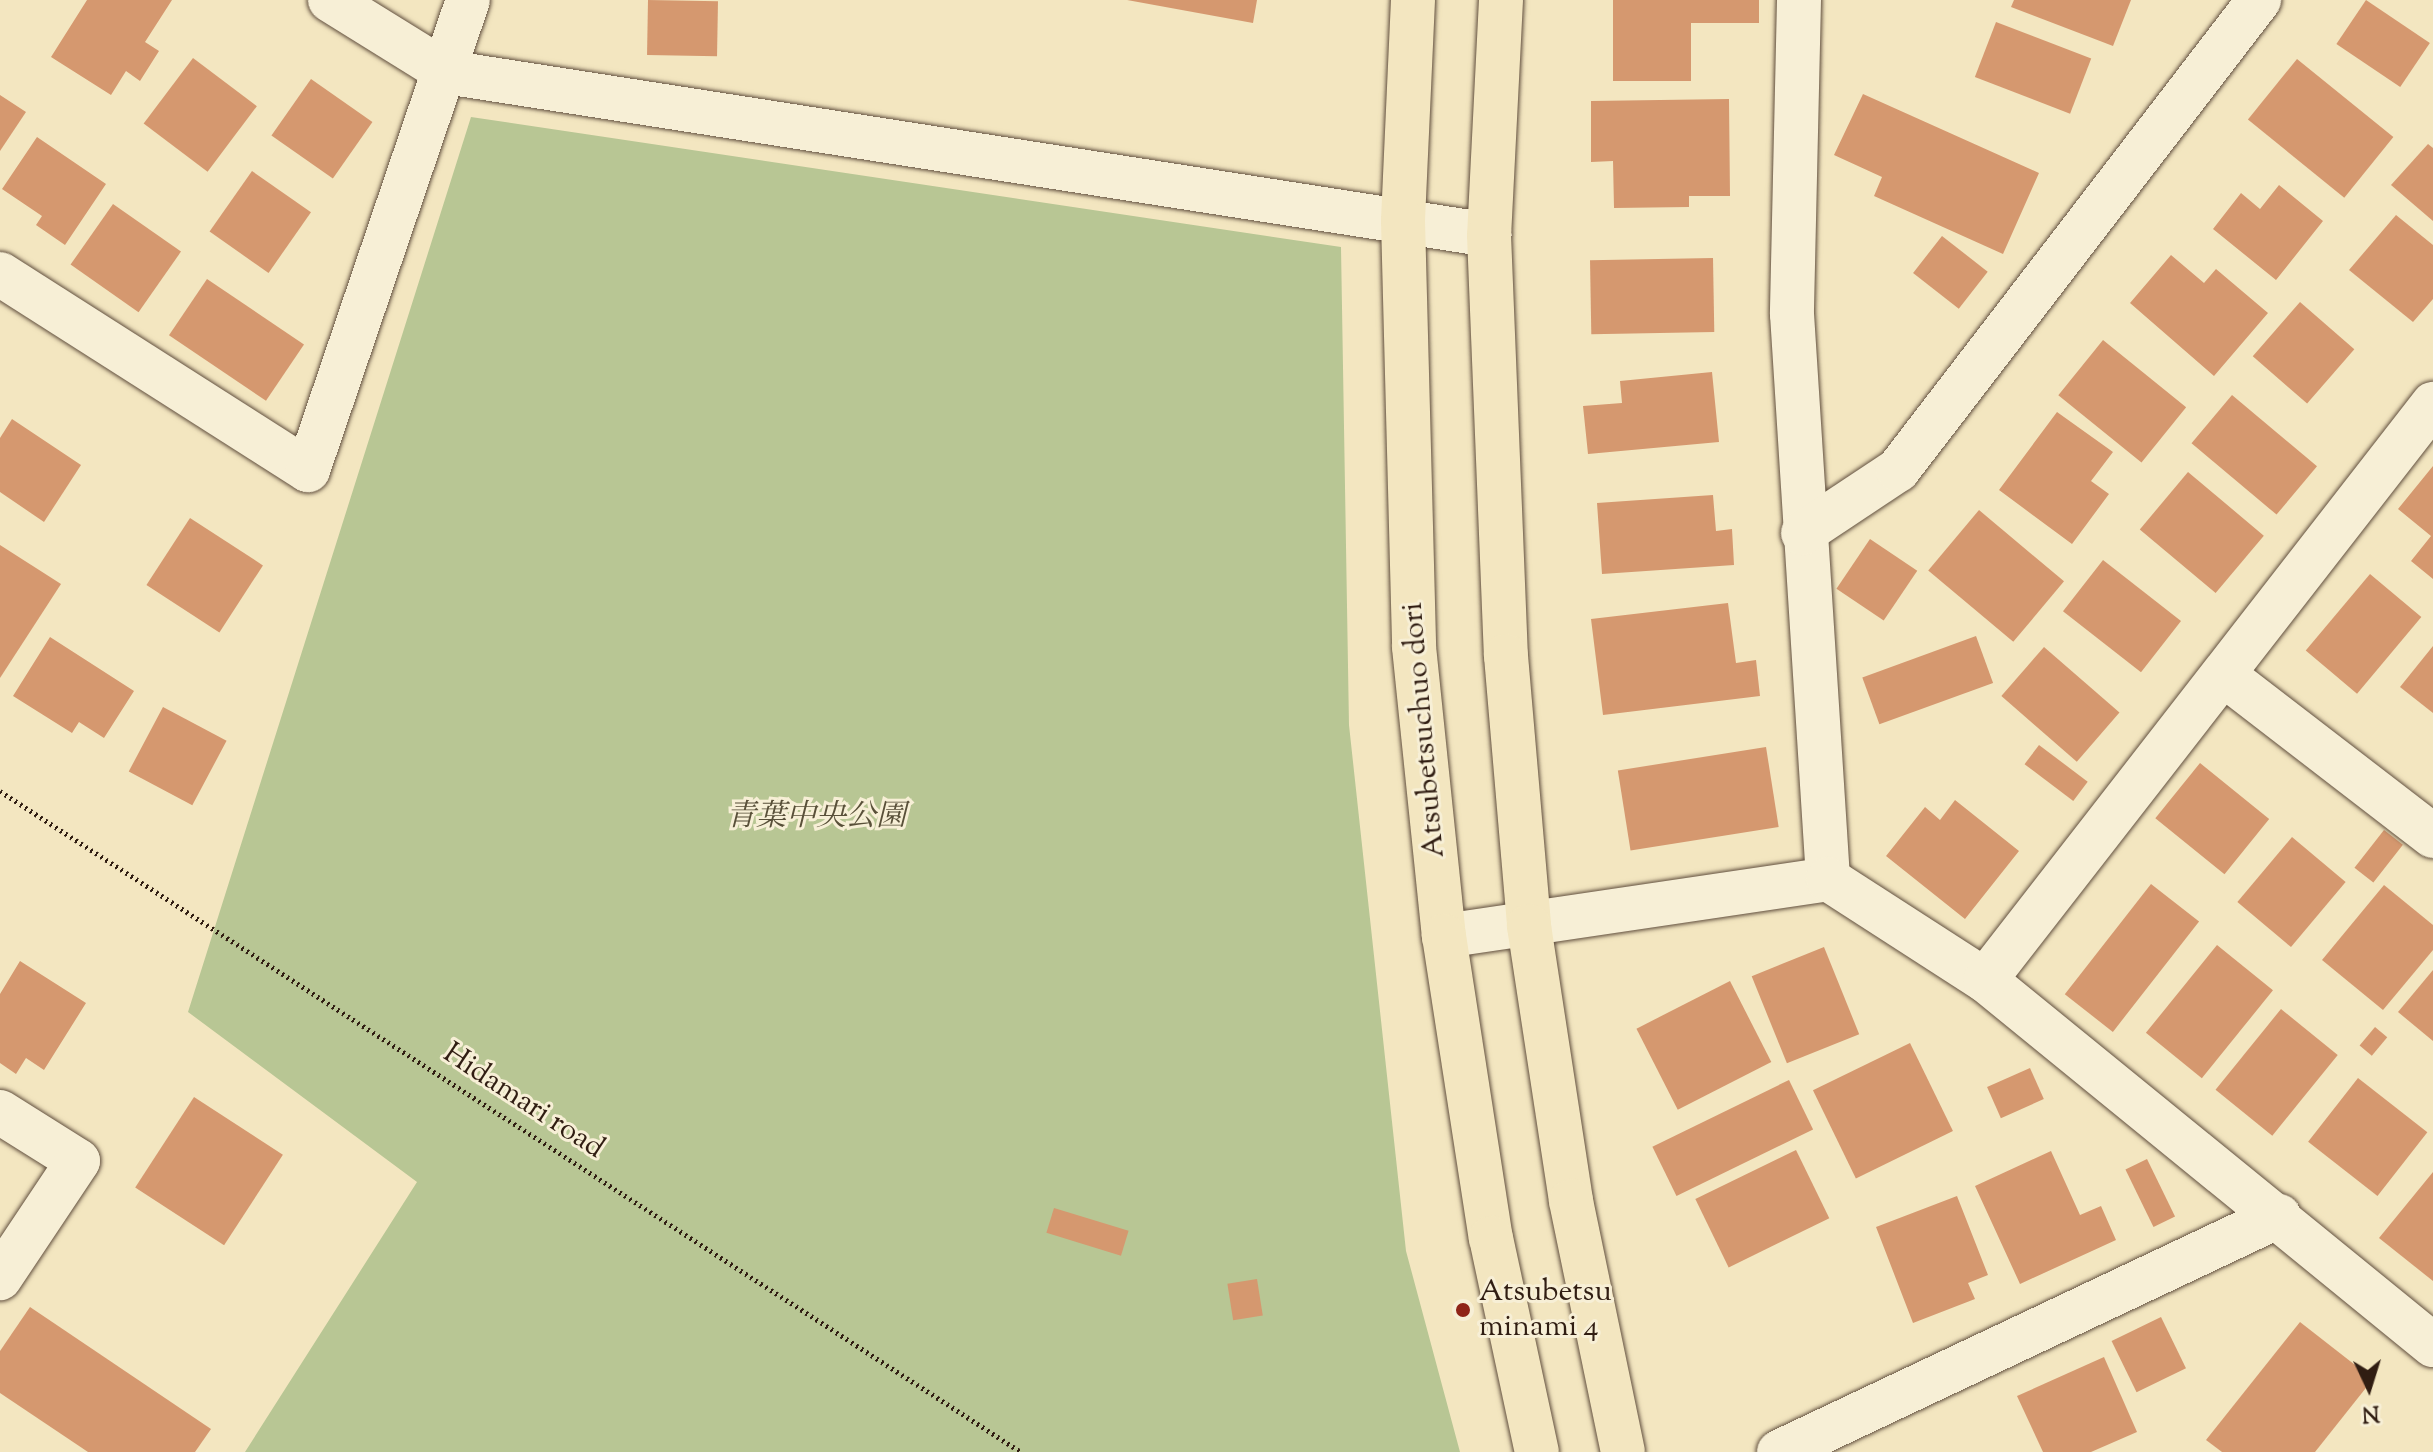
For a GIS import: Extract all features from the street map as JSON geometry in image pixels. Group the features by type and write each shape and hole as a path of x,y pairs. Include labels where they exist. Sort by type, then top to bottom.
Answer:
{"main road":[{"name":"Atsubetsuchuo dori","path":"1413,0 1403,221 1414,647 1444,936 1491,1238 1537,1452"},
{"path":"1501,0 1489,235 1506,656 1529,926 1571,1201 1623,1452"}],"street":[{"path":"330,0 446,72 1489,235"},
{"path":"0,274 308,470 468,0"},
{"path":"1799,0 1792,314 1803,533 1828,879"},
{"path":"1803,533 1898,470 2259,0"},
{"path":"1985,980 2433,404"},
{"path":"2224,675 2433,836"},
{"path":"1444,936 1529,926 1828,879 1985,980 2279,1216 2433,1345"},
{"path":"0,1112 78,1161 0,1278"},
{"path":"1779,1452 2279,1216"}],"path":[{"name":"Hidamari road","path":"0,791 1021,1452"}],"green space":[{"name":"青葉中央公園","path":"471,117 1341,247 1349,725 1406,1251 1460,1452 245,1452 417,1182 188,1012"}],"building":[{"path":"87,0 172,0 145,42 159,51 140,81 126,71 111,95 51,57"},
{"path":"648,0 718,1 717,56 647,55"},
{"path":"1127,0 1257,0 1253,23"},
{"path":"1613,0 1759,0 1759,23 1691,23 1691,81 1613,81"},
{"path":"2014,0 2131,0 2113,46 2011,7"},
{"path":"2366,0 2430,43 2400,87 2336,44"},
{"path":"1996,22 2091,59 2070,114 1975,77"},
{"path":"193,58 257,106 208,172 144,123"},
{"path":"2297,59 2393,137 2344,198 2248,120"},
{"path":"311,79 372,122 333,179 271,136"},
{"path":"1863,94 2039,173 2003,254 1874,196 1882,177 1834,155"},
{"path":"0,95 26,112 0,151"},
{"path":"1729,99 1730,196 1689,196 1689,207 1614,208 1613,161 1591,162 1591,101"},
{"path":"37,137 106,184 65,245 36,225 42,216 2,189"},
{"path":"2428,144 2433,148 2433,221 2391,185"},
{"path":"252,171 311,212 269,273 210,232"},
{"path":"2279,185 2323,221 2276,280 2213,229 2241,193 2260,209"},
{"path":"113,204 181,252 139,312 71,265"},
{"path":"2396,215 2433,245 2433,299 2413,322 2349,270"},
{"path":"1942,236 1988,272 1959,309 1913,273"},
{"path":"2171,255 2204,283 2216,269 2268,313 2214,376 2130,303"},
{"path":"1713,258 1714,332 1591,334 1590,260"},
{"path":"207,279 304,344 266,401 169,335"},
{"path":"2300,302 2354,349 2307,404 2253,356"},
{"path":"2103,340 2186,407 2141,463 2058,395"},
{"path":"1712,372 1719,442 1588,454 1583,406 1622,403 1620,381"},
{"path":"2232,395 2317,466 2277,515 2192,443"},
{"path":"2057,412 2113,452 2091,481 2109,494 2072,544 1999,490"},
{"path":"12,419 81,465 44,522 0,492 0,438"},
{"path":"2433,466 2433,579 2411,561 2431,536 2398,509"},
{"path":"2188,472 2264,536 2216,593 2140,529"},
{"path":"1713,495 1716,531 1732,529 1734,565 1602,574 1597,503"},
{"path":"1979,510 2064,581 2013,642 1928,571"},
{"path":"190,518 263,565 219,632 146,585"},
{"path":"1870,539 1917,571 1884,621 1836,589"},
{"path":"0,545 61,584 0,678"},
{"path":"2103,560 2181,621 2141,672 2063,611"},
{"path":"2370,574 2421,617 2357,694 2306,651"},
{"path":"1728,603 1736,663 1756,660 1760,696 1603,715 1591,619"},
{"path":"1976,636 1993,683 1879,724 1862,677"},
{"path":"50,637 134,691 104,738 79,722 72,733 13,696"},
{"path":"2433,646 2433,713 2400,687"},
{"path":"2044,647 2119,713 2077,762 2001,696"},
{"path":"163,707 227,741 192,805 129,771"},
{"path":"2039,745 2088,782 2073,801 2025,764"},
{"path":"1766,747 1779,827 1631,850 1618,770"},
{"path":"2200,763 2269,819 2224,874 2155,818"},
{"path":"1955,800 2019,851 1965,919 1886,856 1925,807 1940,820"},
{"path":"2384,830 2403,845 2373,883 2354,868"},
{"path":"2292,837 2346,882 2291,947 2237,902"},
{"path":"2151,884 2199,922 2113,1032 2065,994"},
{"path":"2384,885 2433,925 2433,950 2383,1010 2322,960"},
{"path":"2217,945 2273,990 2202,1078 2146,1033"},
{"path":"1824,947 1859,1034 1787,1063 1752,976"},
{"path":"20,961 86,1003 44,1070 26,1058 16,1074 0,1063 0,994"},
{"path":"2433,970 2433,1041 2398,1012"},
{"path":"1730,981 1771,1062 1678,1110 1636,1029"},
{"path":"2281,1009 2338,1055 2272,1136 2216,1090"},
{"path":"2375,1027 2387,1037 2372,1056 2360,1045"},
{"path":"1910,1043 1953,1131 1856,1178 1813,1090"},
{"path":"2030,1068 2044,1099 2001,1118 1987,1087"},
{"path":"2358,1078 2427,1132 2377,1196 2308,1142"},
{"path":"1789,1080 1813,1129 1676,1196 1652,1147"},
{"path":"194,1097 283,1155 224,1245 135,1188"},
{"path":"1796,1150 1829,1218 1729,1267 1695,1199"},
{"path":"2051,1151 2080,1215 2101,1206 2116,1240 2020,1284 1975,1186"},
{"path":"2147,1159 2175,1217 2153,1227 2125,1170"},
{"path":"2433,1172 2433,1281 2379,1238"},
{"path":"1957,1196 1988,1275 1968,1283 1975,1299 1913,1323 1876,1227"},
{"path":"1054,1208 1129,1231 1121,1256 1046,1233"},
{"path":"1257,1279 1263,1316 1233,1320 1227,1284"},
{"path":"30,1307 211,1429 195,1452 88,1452 0,1393 0,1351"},
{"path":"2161,1317 2186,1368 2137,1392 2112,1341"},
{"path":"2300,1322 2373,1379 2315,1452 2222,1452 2206,1440"},
{"path":"2104,1357 2137,1432 2091,1452 2043,1452 2017,1396"}],"place":[{"name":"Atsubetsu minami 4","path":"1463,1310"}]}
